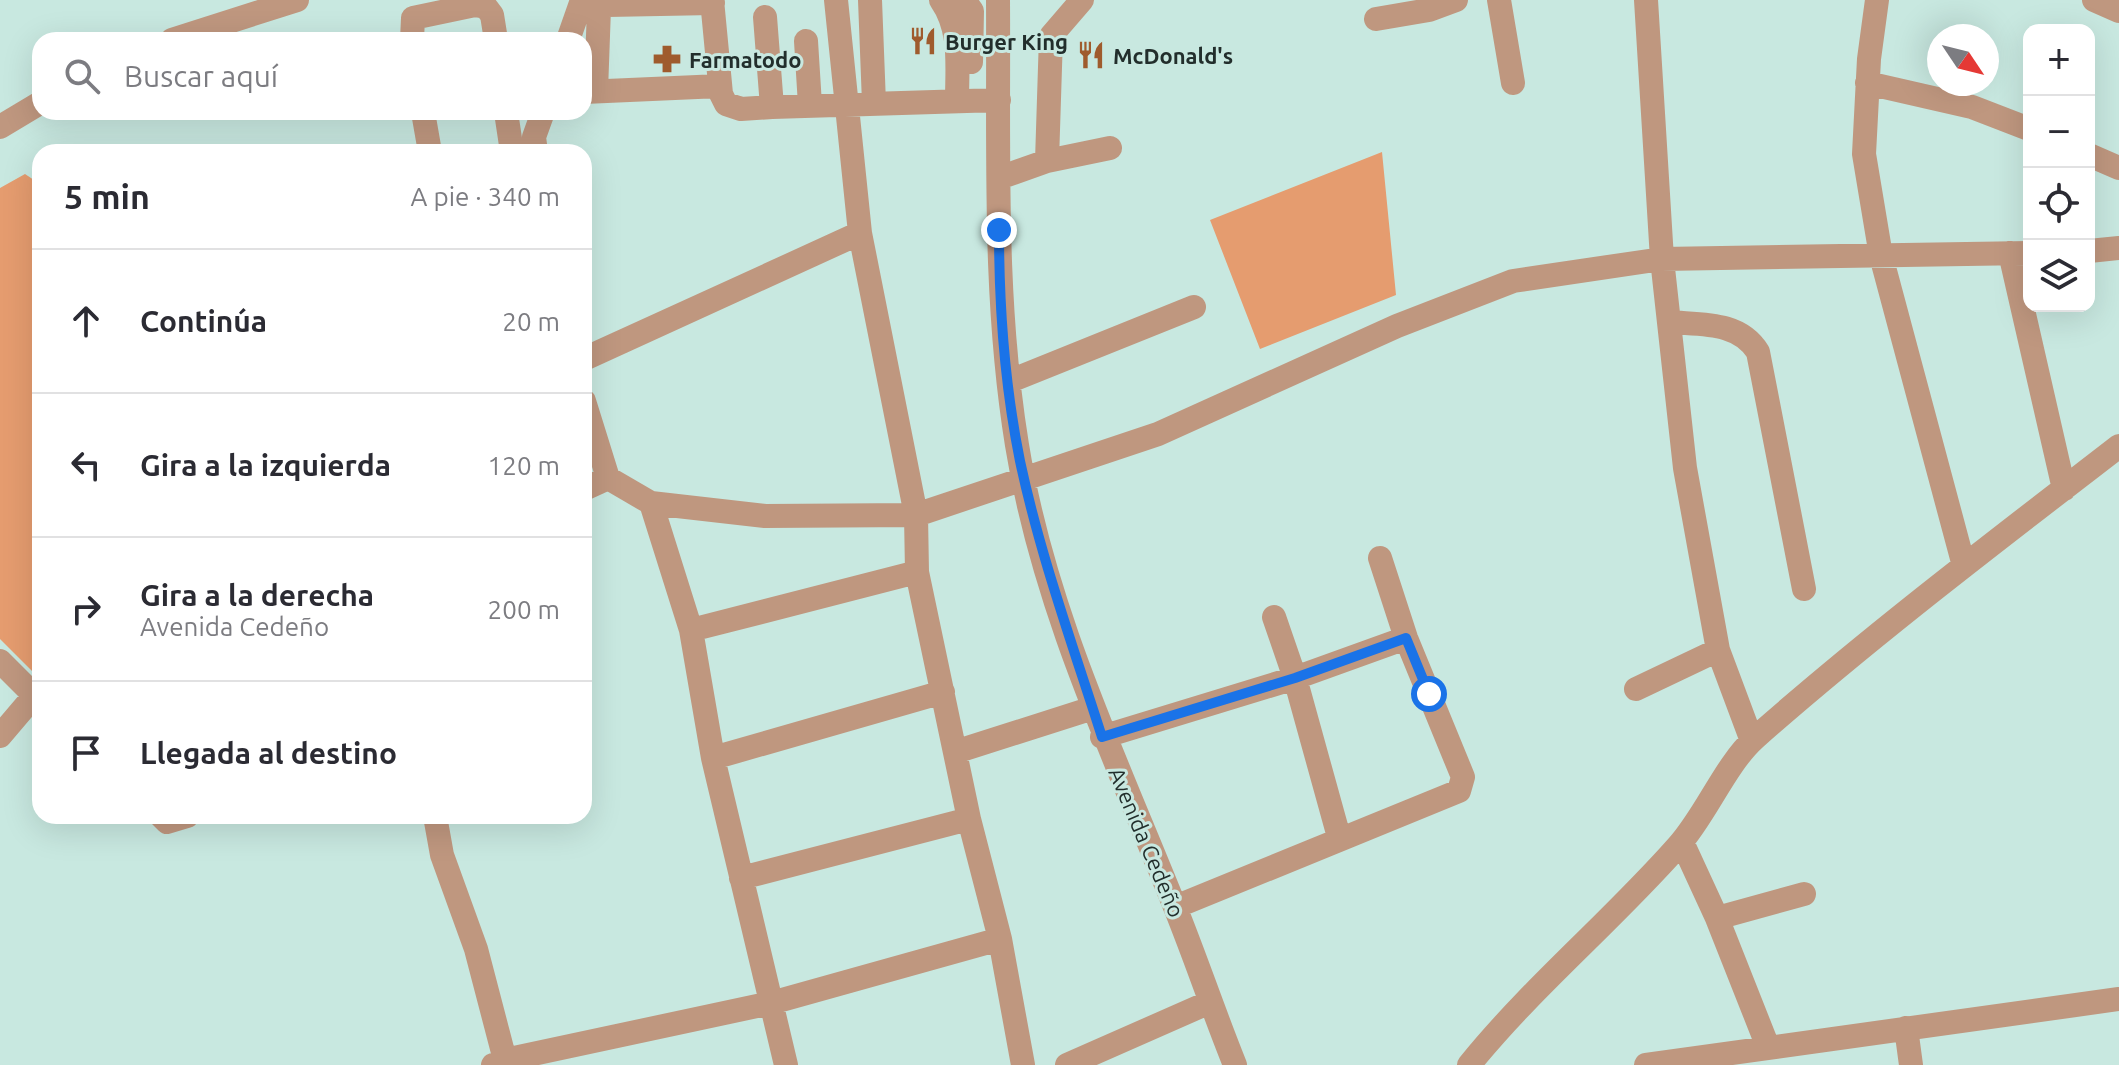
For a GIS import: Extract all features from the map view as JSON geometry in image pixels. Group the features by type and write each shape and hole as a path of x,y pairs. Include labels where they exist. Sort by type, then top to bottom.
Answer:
{"street":[{"path":"197,32 297,0"},
{"path":"571,32 582,0"},
{"path":"836,0 844,104 860,233 916,515 917,572 969,819 1000,939 1023,1065"},
{"path":"870,0 874,103"},
{"path":"941,0 952,20 964,101"},
{"path":"964,0 972,11 964,101"},
{"path":"1047,161 1051,36 1082,0"},
{"path":"1376,19 1429,10 1456,0"},
{"path":"1499,0 1513,83"},
{"path":"1646,0 1662,259 1685,468 1718,650 1752,741"},
{"path":"1877,0 1867,83 1864,154 1881,256 1964,566"},
{"path":"2094,0 2119,11"},
{"path":"592,73 599,8 607,5 713,2 720,86 726,104 741,109 999,100"},
{"name":"Avenida Cedeño","path":"998,3 999,283 1024,479 1048,572 1102,737 1175,907 1235,1065"},
{"path":"412,32 413,18 475,5 486,7 492,15 495,32"},
{"path":"765,17 772,107"},
{"path":"806,41 810,105"},
{"path":"1867,83 1972,107 2023,127"},
{"path":"592,92 720,86"},
{"path":"0,127 32,108"},
{"path":"424,120 429,144"},
{"path":"507,120 511,144"},
{"path":"535,144 540,120"},
{"path":"999,178 1047,161 1110,148"},
{"path":"2095,158 2119,168"},
{"path":"592,355 860,233"},
{"path":"2095,250 2119,248"},
{"path":"592,427 608,478 651,503 765,516 916,515 1158,434 1397,326 1513,281 1662,259 2019,253 2064,489"},
{"path":"1010,381 1194,307"},
{"path":"1669,322 1730,328 1748,338 1758,352 1804,589"},
{"path":"1469,1065 1514,1010 1638,892 1682,842 1752,741 1964,566 2119,446"},
{"path":"592,485 608,478"},
{"path":"651,503 691,630 713,758 786,1065"},
{"path":"1175,907 1339,837 1459,791 1463,785 1463,777 1406,638 1380,558"},
{"path":"691,630 917,572"},
{"path":"1274,617 1295,678 1339,837"},
{"path":"1102,737 1295,678 1406,638"},
{"path":"1636,689 1718,650"},
{"path":"0,661 32,694"},
{"path":"713,758 943,692"},
{"path":"0,736 32,704"},
{"path":"955,752 1093,708"},
{"path":"741,878 969,819"},
{"path":"436,824 442,855 476,949 499,1062 771,1003 1000,939"},
{"path":"1682,842 1717,918 1768,1047"},
{"path":"1717,918 1804,894"},
{"path":"1646,1065 2119,999"},
{"path":"1067,1065 1210,1002"},
{"path":"1906,1028 1911,1065"}],"shaded area":[{"path":"1382,152 1396,295 1260,349 1210,220"},
{"path":"25,174 32,179 32,671 0,639 0,188"}],"place":[{"name":"Burger King","path":"923,41"},
{"name":"McDonald's","path":"1091,55"},
{"name":"Farmatodo","path":"667,59"}],"route":[{"path":"999,230 999,283 1017,445 1048,572 1102,737 1295,678 1406,638 1429,694"}]}
